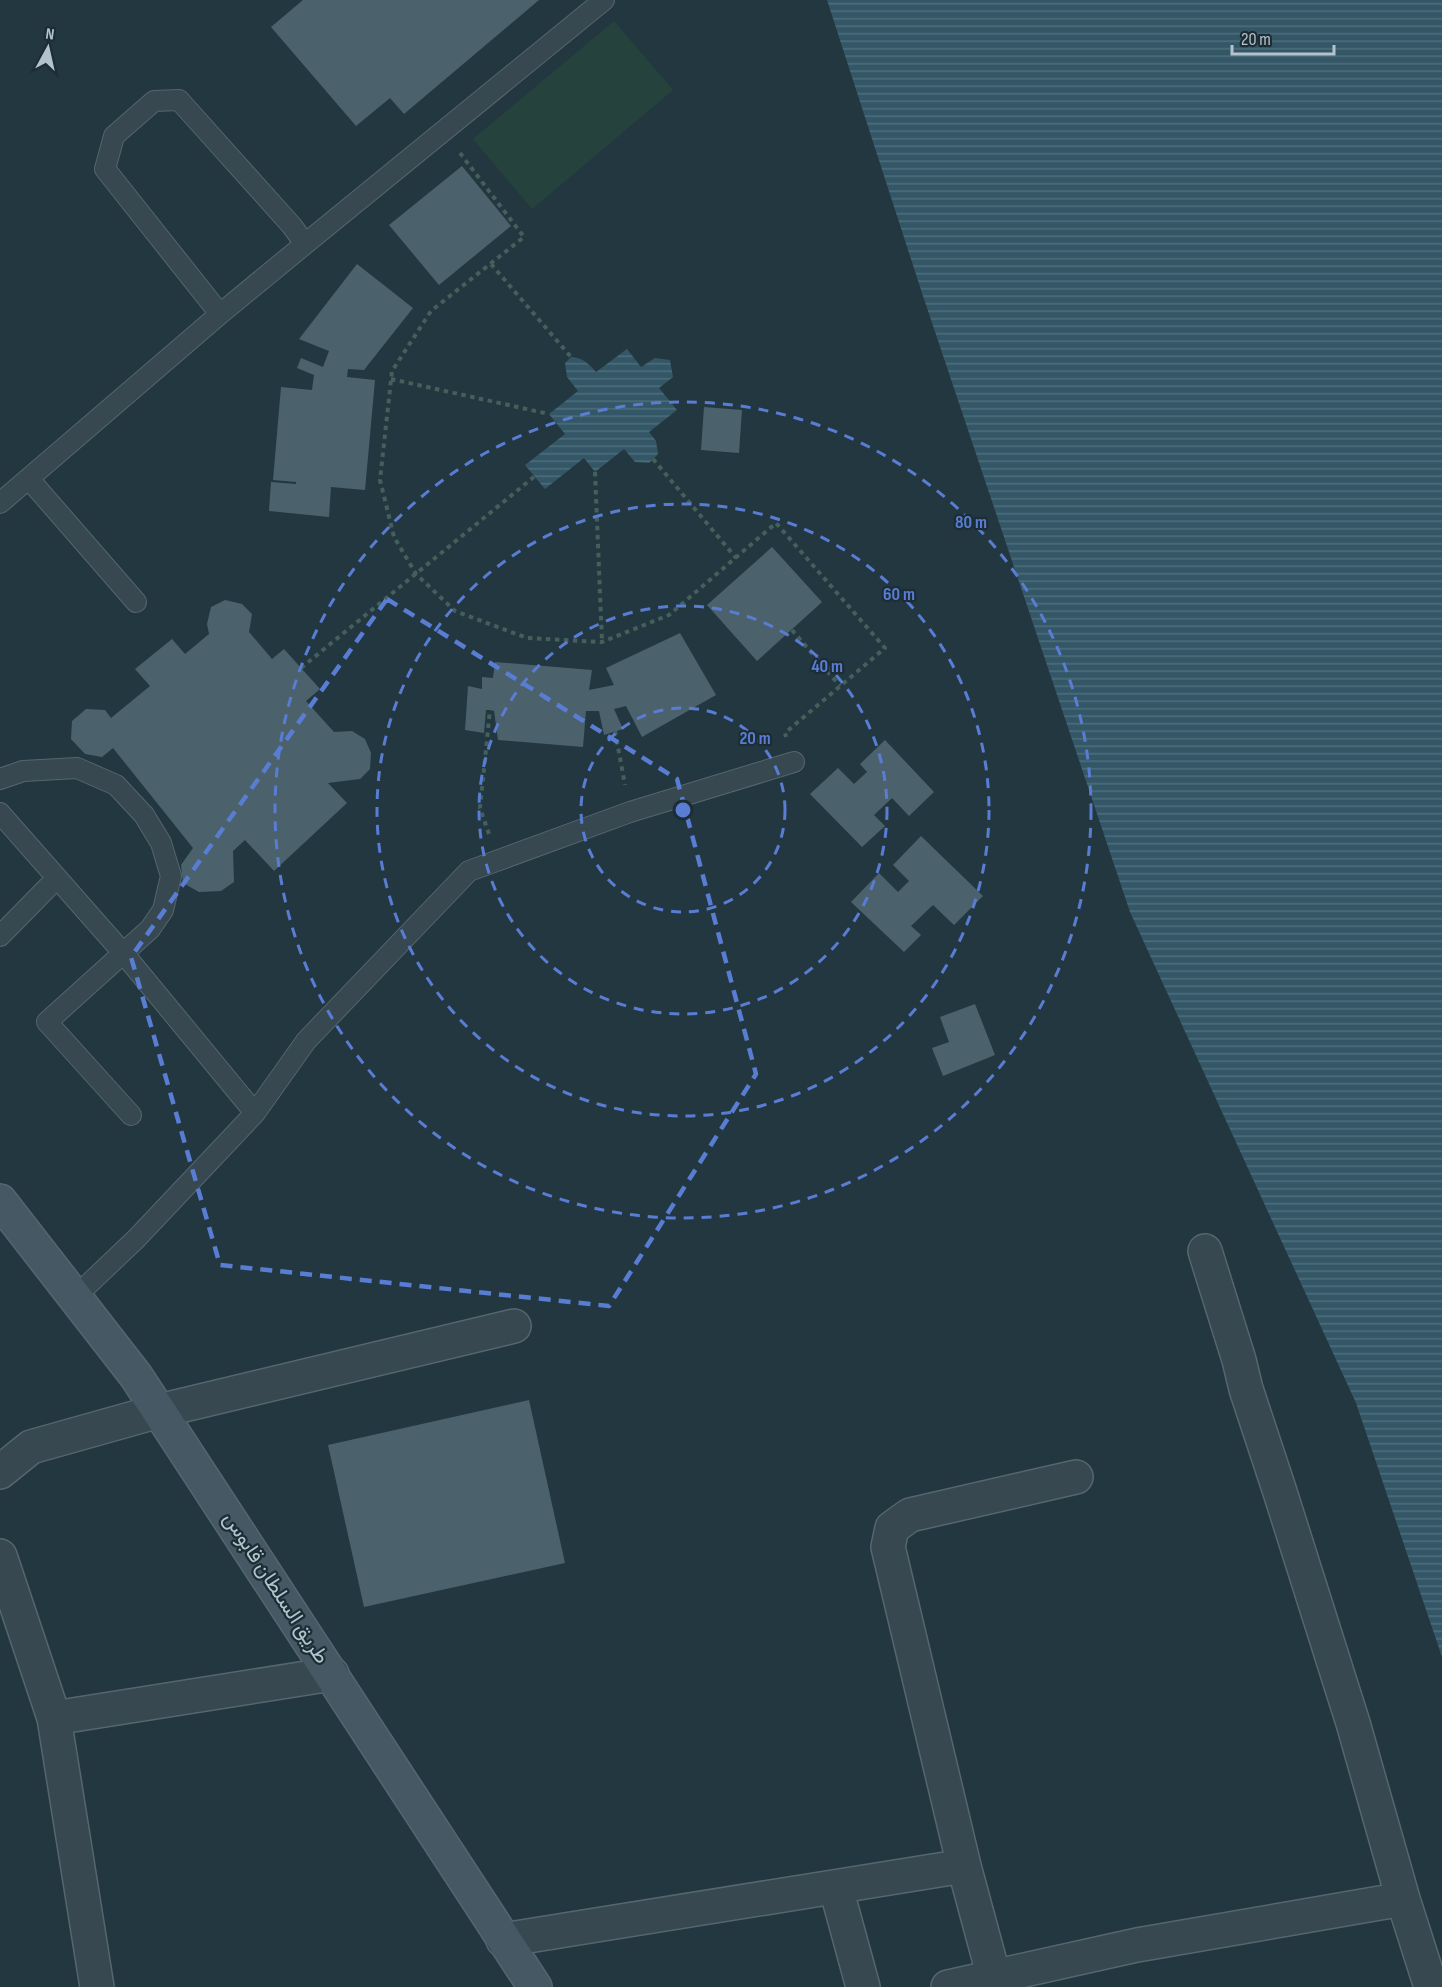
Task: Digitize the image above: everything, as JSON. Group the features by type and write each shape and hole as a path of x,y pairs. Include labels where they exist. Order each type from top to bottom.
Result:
{"main road":[{"name":"طريق السلطان قابوس","path":"0,1201 136,1376 535,1987"}],"street":[{"path":"1204,1251 1353,1723 1403,1899 1431,1987"},
{"path":"0,1472 31,1447 159,1411 514,1326"},
{"path":"994,1977 964,1866 888,1547 892,1528 910,1515 1076,1477"},
{"path":"0,1556 54,1718 97,1987"},
{"path":"54,1718 332,1674"},
{"path":"503,1940 641,1916 836,1888 964,1866"},
{"path":"836,1888 863,1987"},
{"path":"948,1987 1137,1946 1403,1899"}],"lane":[{"path":"0,503 220,314 604,0"},
{"path":"220,314 105,169 114,136 154,101 179,100 292,226 305,244"},
{"path":"28,479 136,602"},
{"path":"75,1297 136,1239 255,1113 306,1041 469,871 630,812 794,762"},
{"path":"0,779 24,771 77,768 116,785 144,815 161,843 171,876 163,910 150,929 47,1022 131,1115"},
{"path":"0,813 124,954 255,1113"},
{"path":"0,936 56,879"}],"path":[{"path":"443,131 524,237 431,311 392,371 380,480 394,537 416,574 455,610 527,638 603,642 669,615 776,523 885,648 785,733 794,762"},
{"path":"491,264 571,357"},
{"path":"391,379 549,414"},
{"path":"653,459 736,558"},
{"path":"595,472 603,642"},
{"path":"301,668 535,476"},
{"path":"792,630 840,686"},
{"path":"490,710 480,808 499,860"},
{"path":"615,731 630,812"}],"highlighted area":[{"path":"387,599 677,779 756,1074 609,1306 220,1265 131,957"}],"green space":[{"path":"614,21 673,90 532,209 473,139"}],"water":[{"path":"827,0 1442,0 1442,1657 1356,1403 1130,912 923,296"},
{"path":"627,349 641,367 655,358 670,360 673,377 659,388 677,410 649,432 656,441 658,454 649,463 635,462 624,449 595,472 584,458 545,489 525,465 565,434 549,414 578,391 567,377 565,363 571,357 579,358 596,372"}],"building":[{"path":"303,0 539,0 404,114 390,98 356,126 271,27"},
{"path":"462,166 511,226 439,285 389,225"},
{"path":"357,264 413,308 364,370 348,369 347,377 375,380 365,490 331,487 329,517 269,511 271,482 296,484 296,482 273,480 281,387 312,390 314,375 297,368 301,358 323,367 329,351 299,339"},
{"path":"704,407 742,410 739,453 701,450"},
{"path":"772,547 822,602 757,661 707,605"},
{"path":"225,600 242,604 252,614 249,632 272,659 284,649 320,689 306,701 334,732 352,731 365,739 371,753 370,769 360,779 328,783 347,803 274,871 245,840 233,851 234,882 221,891 199,892 183,883 181,865 193,848 113,748 102,757 85,754 71,739 72,721 86,709 105,710 111,718 150,686 135,669 172,639 185,654 209,634 207,624 211,607"},
{"path":"680,633 716,695 642,737 626,706 614,709 623,729 604,735 599,711 586,711 583,747 498,740 494,711 490,710 486,710 484,733 465,730 468,686 482,689 482,677 493,678 495,662 592,670 589,690 614,685 606,668"},
{"path":"885,740 934,792 909,816 892,798 874,815 885,826 862,847 810,794 838,768 854,784 867,772 860,764"},
{"path":"921,836 983,896 954,925 933,905 911,926 921,935 904,952 851,902 879,873 898,892 909,881 893,865"},
{"path":"975,1004 995,1055 943,1076 932,1048 949,1042 940,1017"},
{"path":"529,1400 565,1563 364,1607 328,1445"}]}
